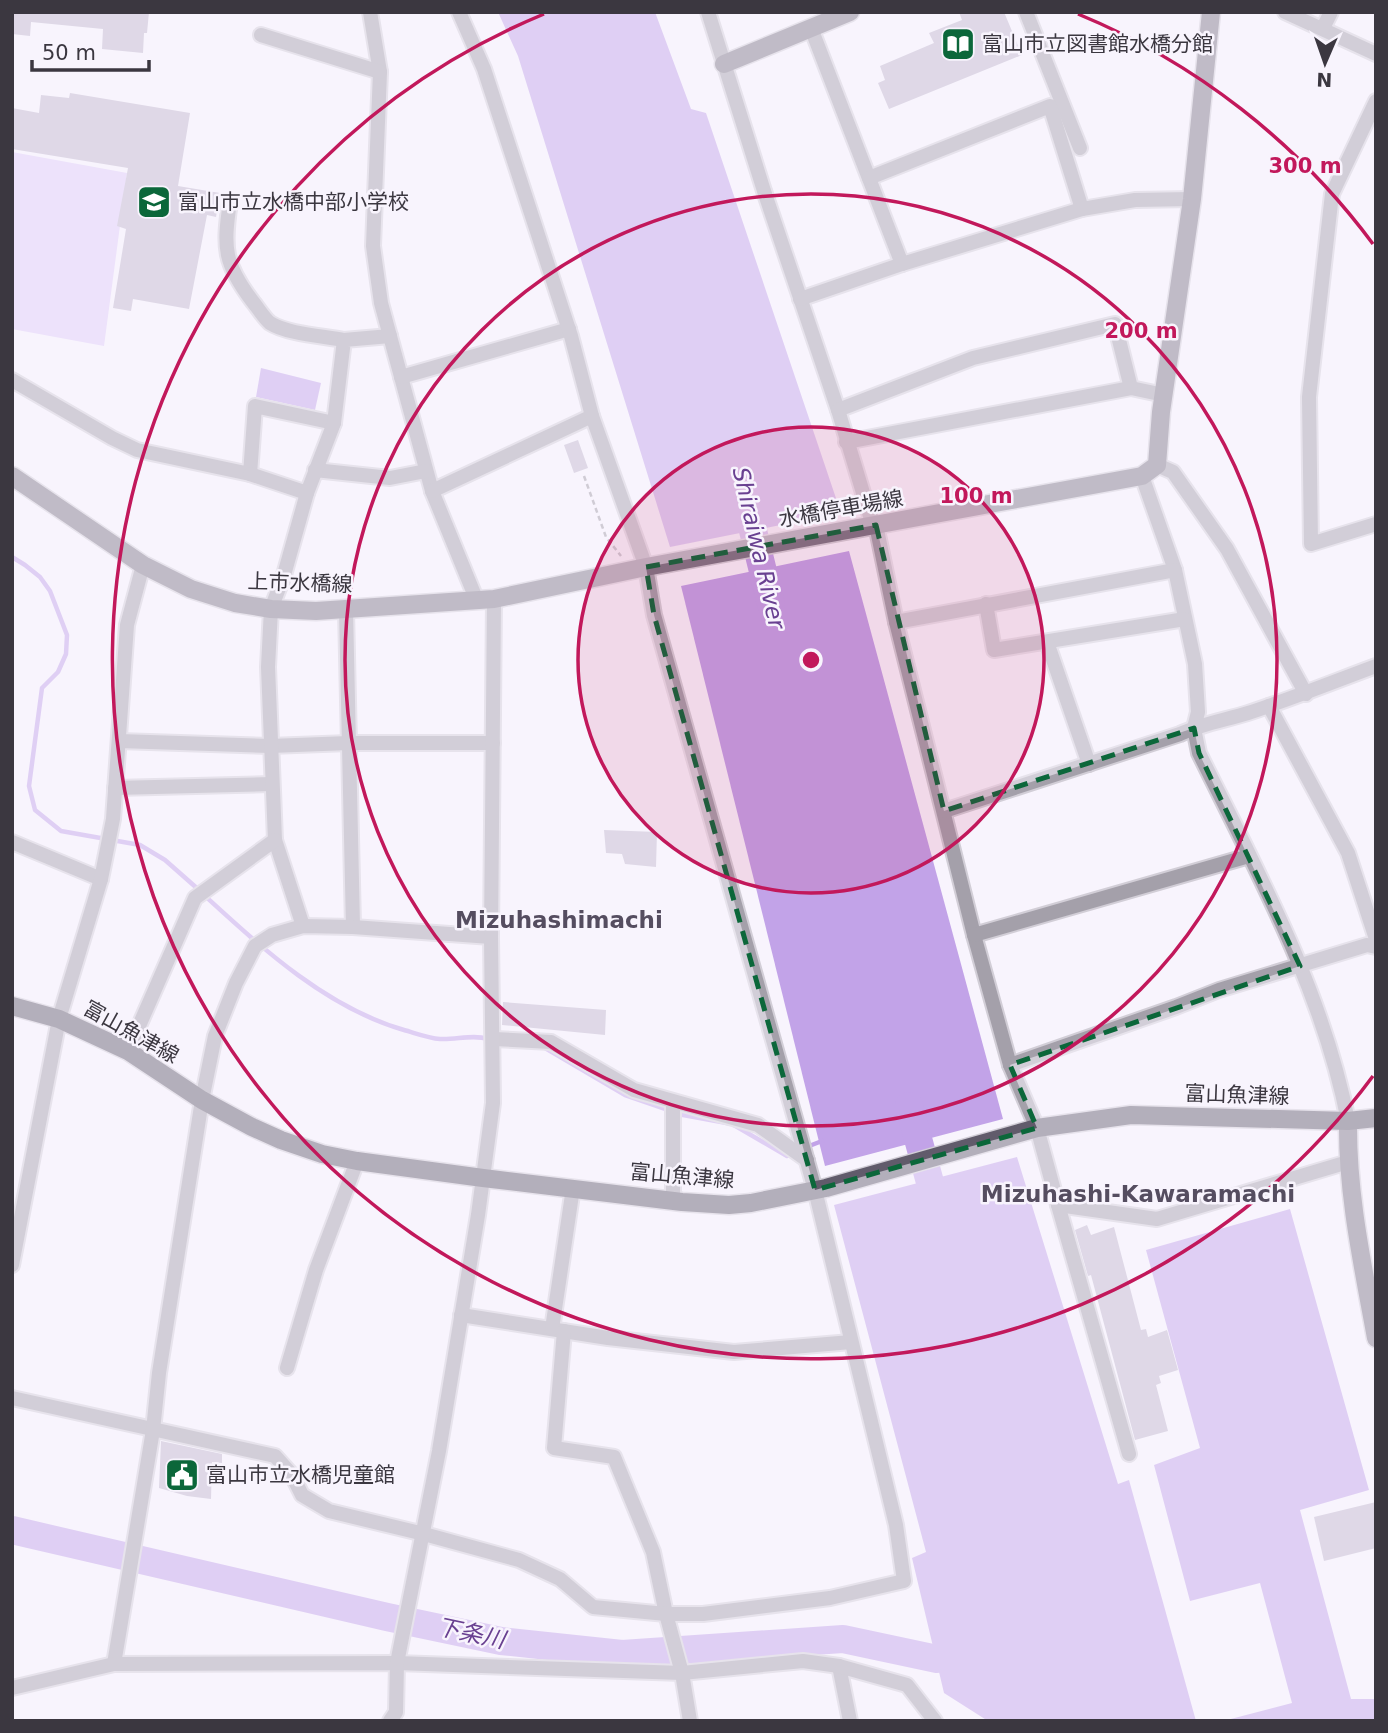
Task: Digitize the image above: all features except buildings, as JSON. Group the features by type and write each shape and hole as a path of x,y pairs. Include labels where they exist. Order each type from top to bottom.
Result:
{"main road":[{"path":"724,64 850,12"},
{"path":"1157,465 1164,395 1192,199 1211,12"},
{"name":"水橋停車場線","path":"486,600 646,567 1142,477 1157,465"},
{"name":"上市水橋線","path":"12,476 143,565 191,589 235,603 271,609 346,610 486,600"},
{"name":"富山魚津線","path":"12,1006 59,1020 128,1051 202,1100 281,1140 322,1154 483,1178 673,1201 729,1205 751,1203 820,1189 1029,1131 1131,1115 1348,1121 1376,1118"},
{"path":"1348,1121 1348,1162 1357,1236 1376,1338"}],"street":[{"path":"370,12 380,72 373,246 381,303 432,491 486,600 493,743 493,1103 424,1534 397,1663 396,1712 390,1721"},
{"path":"12,1398 275,1456 292,1475 302,1495 329,1511 519,1560 560,1579 593,1607 666,1615 703,1614 830,1598 904,1581 896,1525 851,1342 820,1189 807,1160 653,615 646,567 592,416 569,329 484,69 459,12"},
{"path":"708,12 870,516 876,525 896,622 974,935 1029,1131 1058,1205 1129,1454"},
{"path":"1026,12 1056,103 1082,209"},
{"path":"1285,12 1376,54"},
{"path":"1324,28 1331,12"},
{"path":"811,29 902,264"},
{"path":"261,35 380,72"},
{"path":"1376,101 1332,194 1309,397 1311,544 1376,524"},
{"path":"869,178 1056,103"},
{"path":"1056,103 1080,148"},
{"path":"800,299 902,264 1082,209 1135,200 1192,199"},
{"path":"230,202 225,237 229,262 237,281 270,323 288,330 344,340 390,336"},
{"path":"838,410 974,358 1115,324 1131,388"},
{"path":"401,377 569,329"},
{"path":"303,926 275,840 268,667 271,609 284,575 307,493 334,423 344,340"},
{"path":"12,380 137,450 250,474 307,493"},
{"path":"846,442 1131,388 1164,395"},
{"path":"250,474 255,406 334,423"},
{"path":"432,491 592,416"},
{"path":"1157,465 1173,472 1227,548 1306,694"},
{"path":"315,470 390,478 426,471"},
{"path":"1142,477 1175,570 1195,664 1198,712 1194,727 1199,753 1300,966 1341,1084 1348,1121"},
{"path":"12,1265 59,1020 101,879 113,820 127,625 143,565"},
{"path":"896,622 1175,570"},
{"path":"986,604 994,650 1185,619"},
{"path":"346,610 353,927"},
{"path":"1047,642 1089,764"},
{"path":"943,811 1180,734 1194,727 1218,723 1306,694 1376,666"},
{"path":"1269,706 1348,853 1376,939"},
{"path":"119,741 270,746 493,743"},
{"path":"115,788 271,784"},
{"path":"128,1051 195,898 275,840"},
{"path":"12,842 101,879"},
{"path":"974,935 1249,856"},
{"path":"114,1664 202,1100 215,1035 236,983 256,946 272,935 303,926 491,937"},
{"path":"1010,1065 1219,990 1367,944 1376,947"},
{"path":"494,1039 551,1042 634,1090 758,1125 807,1160"},
{"path":"673,1102 673,1201"},
{"path":"287,1368 316,1270 357,1161"},
{"path":"1058,1205 1157,1219 1348,1162"},
{"path":"573,1188 558,1330 554,1448 614,1457 653,1552 690,1721"},
{"path":"461,1315 608,1338 734,1352 851,1342"},
{"path":"12,1688 114,1664 397,1663 680,1668 803,1661 839,1666 907,1685 933,1720"},
{"path":"839,1666 850,1721"}],"path":[{"path":"584,476 606,537 646,567"}],"highlighted area":[{"path":"876,525 944,811 1194,728 1199,753 1300,966 1010,1065 1037,1128 815,1190 654,615 646,567"}],"shaded area":[{"path":"498,12 655,12 691,109 706,113 841,513 670,547 518,56"},
{"path":"12,152 127,173 104,346 12,329"},
{"path":"261,368 321,383 315,410 256,397"},
{"path":"849,551 1003,1119 825,1166 681,586"},
{"path":"1017,1157 1118,1484 1129,1480 1196,1721 988,1721 944,1693 912,1558 926,1552 834,1205"},
{"path":"1290,1209 1369,1490 1300,1510 1351,1699 1376,1699 1376,1721 1223,1721 1292,1703 1260,1583 1190,1601 1154,1465 1200,1448 1146,1250"}],"waterway":[{"name":"Shiraiwa River","path":"744,494 771,604"},
{"path":"12,557 40,577 50,591 67,635 66,654 58,672 42,688 29,786 35,810 61,831 140,845 165,860 199,890"},
{"path":"205,896 297,975 349,1007 376,1020 431,1038 488,1039"},
{"path":"545,1048 625,1095 683,1115 732,1124 787,1156 793,1153"},
{"path":"909,1106 939,1215"},
{"path":"804,1148 822,1141"},
{"name":"下条川","path":"12,1530 501,1641 622,1654 843,1639 937,1659"}],"place":[{"name":"富山市立図書館水橋分館","path":"958,44"},
{"name":"富山市立水橋中部小学校","path":"154,202"},
{"name":"富山市立水橋児童館","path":"182,1475"}],"district":[{"name":"Mizuhashimachi","path":"559,920"},
{"name":"Mizuhashi-Kawaramachi","path":"1138,1194"}]}
